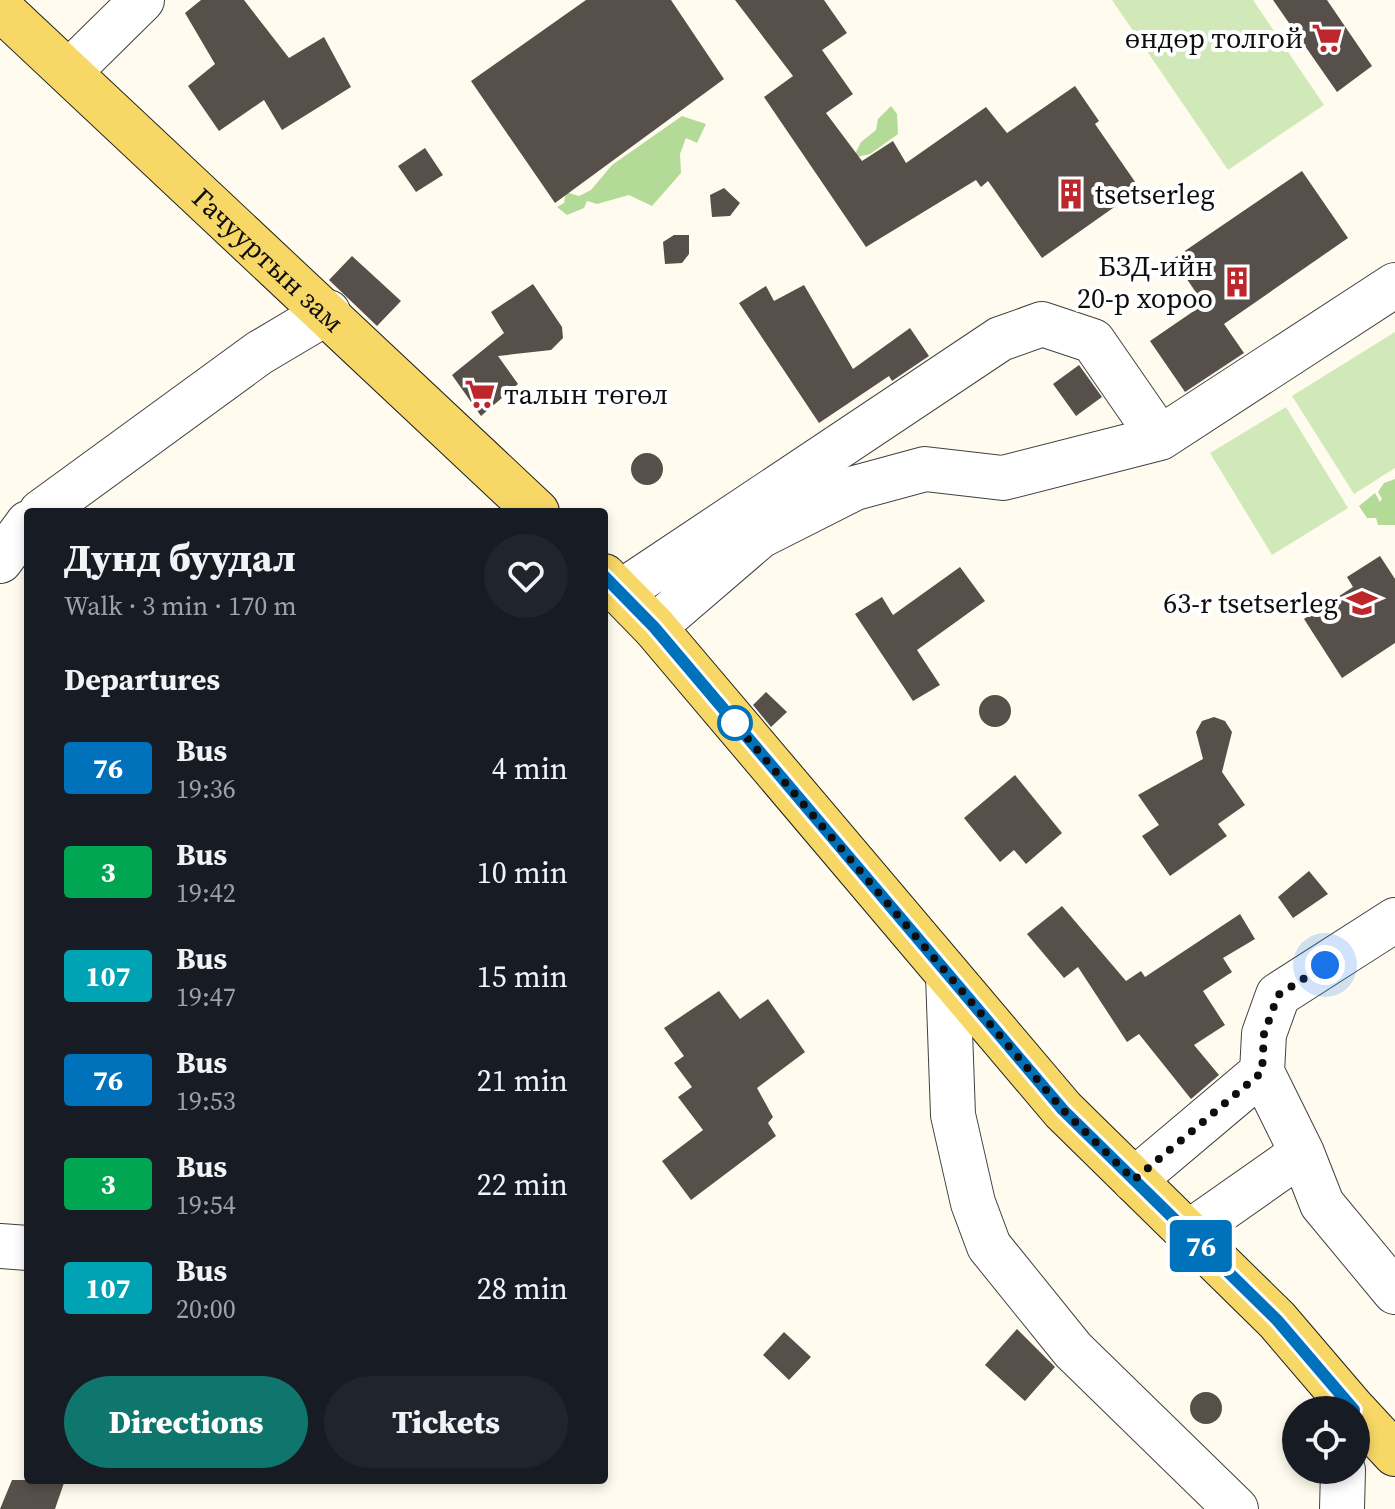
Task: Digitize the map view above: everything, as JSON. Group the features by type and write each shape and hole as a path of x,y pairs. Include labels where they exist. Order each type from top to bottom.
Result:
{"main road":[{"name":"Гачууртын зам","path":"0,8 328,312 533,508"},
{"path":"612,584 654,627 1063,1110 1277,1320 1340,1396"},
{"path":"1370,1428 1395,1454"}],"street":[{"path":"69,72 142,0"},
{"path":"654,627 760,536 855,488 925,469 1003,478 1160,438 1395,285"},
{"path":"46,508 259,353 328,312"},
{"path":"612,584 1000,339 1042,324 1093,341 1160,438"},
{"path":"0,561 24,528"},
{"path":"1395,920 1278,995 1264,1034 1262,1072 1302,1153 1322,1204 1395,1292"},
{"path":"948,975 953,1115 973,1203 989,1246 1073,1350 1236,1509"},
{"path":"1134,1180 1262,1072"},
{"path":"1188,1233 1302,1153"},
{"path":"0,1246 24,1248"},
{"path":"1342,1509 1343,1484"}],"green space":[{"path":"1112,0 1253,0 1324,105 1228,170"},
{"path":"891,106 897,114 898,134 870,154 853,158 861,142 876,130 878,119"},
{"path":"682,116 706,124 697,143 686,138 680,154 681,173 652,206 629,195 597,204 587,201 584,208 567,215 557,207 564,203 566,192 579,196 591,190 612,165"},
{"path":"1395,332 1395,468 1354,494 1292,396"},
{"path":"1286,407 1348,508 1272,555 1210,453"},
{"path":"1395,479 1395,525 1378,525 1376,518 1367,518 1359,506 1375,493 1380,502 1382,499 1378,492 1384,483"}],"building":[{"path":"201,0 244,0 289,58 324,37 351,87 282,130 264,100 219,131 188,86 215,64 185,13"},
{"path":"586,0 671,0 724,79 555,203 471,81"},
{"path":"735,0 824,0 847,33 822,50 853,94 826,113 862,161 893,141 906,163 986,107 1007,133 1075,86 1099,121 1095,124 1140,189 1042,258 988,181 981,187 976,180 866,247 764,97 793,76"},
{"path":"1273,0 1327,0 1372,66 1337,92"},
{"path":"425,148 443,175 416,192 398,166"},
{"name":"БЗД-ийн 20-р хороо","path":"1302,171 1348,238 1224,324 1244,353 1185,392 1150,341 1204,304 1173,259"},
{"path":"724,188 740,203 730,216 712,217 710,195"},
{"path":"674,235 689,235 689,254 682,263 665,264 663,242"},
{"path":"352,256 401,301 377,326 329,280"},
{"path":"533,284 562,327 563,338 551,350 498,356 518,384 481,416 452,375 504,333 491,312"},
{"path":"804,285 853,369 910,328 929,356 892,381 889,376 819,423 739,303 766,286 774,301"},
{"path":"1079,365 1102,397 1076,416 1053,384"},
{"path":"647,453 658,458 663,469 658,480 647,485 636,480 631,469 636,458"},
{"name":"63-r tsetserleg","path":"1380,556 1395,579 1395,643 1342,678 1304,619 1353,587 1347,577"},
{"path":"960,567 985,601 917,650 940,685 913,701 855,614 882,597 893,615"},
{"path":"766,692 787,712 771,727 753,705"},
{"path":"995,695 1006,700 1011,711 1006,722 995,727 984,722 979,711 984,700"},
{"path":"1214,717 1225,721 1232,732 1222,772 1245,805 1218,824 1227,836 1170,876 1142,836 1159,825 1138,795 1203,759 1196,732 1202,721"},
{"path":"1015,775 1062,833 1026,864 1014,850 1000,862 964,818"},
{"path":"1309,871 1328,894 1293,918 1278,897"},
{"path":"1062,906 1126,981 1141,971 1145,977 1240,914 1255,939 1223,958 1232,972 1203,991 1225,1025 1194,1045 1219,1075 1191,1099 1139,1034 1127,1042 1078,967 1064,978 1027,934"},
{"path":"719,991 740,1019 768,999 805,1052 757,1088 773,1117 768,1123 776,1136 691,1200 662,1161 703,1130 678,1097 692,1087 674,1063 684,1056 664,1028"},
{"path":"1017,1329 1055,1367 1025,1401 985,1365"},
{"path":"784,1332 811,1357 789,1380 763,1355"},
{"path":"1206,1392 1217,1397 1222,1408 1217,1419 1206,1424 1195,1419 1190,1408 1195,1397"},
{"path":"12,1480 24,1480 24,1484 64,1484 55,1509 0,1509"}],"bus line":[{"name":"76","path":"608,580 654,627 1063,1110 1277,1320 1342,1396"}],"place":[{"name":"өндөр толгой","path":"1327,38"},
{"name":"tsetserleg","path":"1071,194"},
{"name":"БЗД-ийн 20-р хороо","path":"1237,282"},
{"name":"талын төгөл","path":"480,394"},
{"name":"63-r tsetserleg","path":"1362,603"}],"route":[{"path":"735,723 732,720 1063,1110 1134,1180 1262,1072 1264,1034 1278,995 1325,965"}]}
